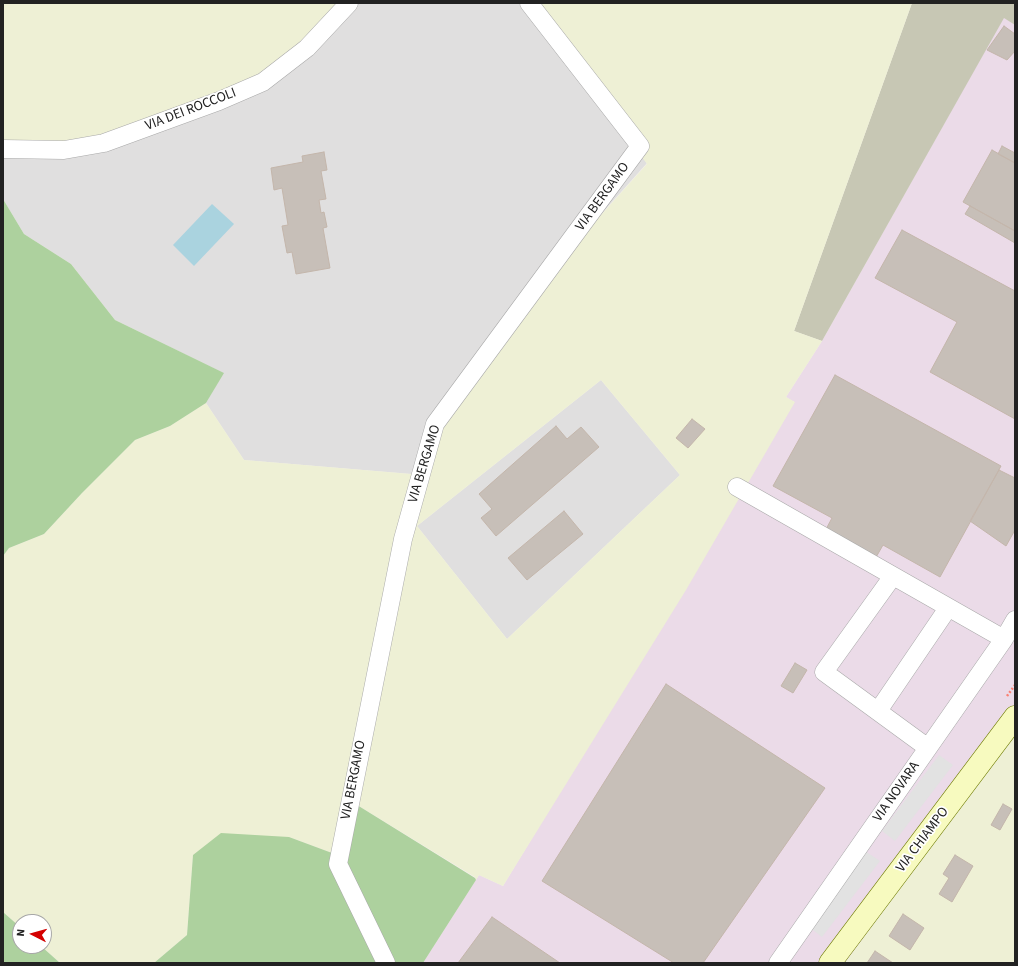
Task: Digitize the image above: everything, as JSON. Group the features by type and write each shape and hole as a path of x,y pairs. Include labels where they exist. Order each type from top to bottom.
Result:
{"main road":[{"name":"VIA CHIAMPO","path":"830,963 1015,717"}],"street":[{"name":"VIA DEI ROCCOLI","path":"3,149 64,150 104,143 218,101 263,82 307,48 349,3"},
{"name":"VIA BERGAMO","path":"386,963 338,864 403,539 435,424 640,146 529,3"},
{"path":"737,487 1004,639"},
{"path":"894,576 824,672 928,748"},
{"path":"878,711 948,608"},
{"name":"VIA NOVARA","path":"778,963 1004,639 1015,620"}],"shaded area":[{"path":"3,3 350,3 262,86 111,145 3,153"},
{"path":"350,3 527,3 647,163 518,307 411,474 244,460 206,403 223,373 115,320 71,264 24,234 3,199 3,153"},
{"path":"527,3 912,3 794,331 822,341 786,397 795,402 686,590 503,886 479,875 476,880 475,877 349,800 332,853 289,837 193,855 187,935 154,963 60,963 50,954 52,954 52,914 12,914 12,920 3,912 3,556 9,548 44,534 82,493 135,440 170,426 206,403 244,460 411,474 518,307 647,164","holes":["601,380 680,475 507,639 417,526"]},
{"path":"912,3 1015,3 1015,25 1004,18 822,341 794,331"},
{"path":"1004,17 1015,25 1015,732 845,963 423,963 479,875 503,886 794,402 786,397 822,341"},
{"path":"601,380 680,475 507,639 417,526"},
{"path":"1015,732 1015,963 845,963"},
{"path":"939,755 953,765 895,841 882,831"},
{"path":"865,851 880,861 822,937 809,927"}],"green space":[{"path":"3,199 24,234 71,264 115,320 224,373 206,403 170,426 135,440 82,493 44,534 9,548 3,556"},
{"path":"349,800 476,880 423,963 154,963 187,935 193,855 221,833 289,837 332,853"},
{"path":"3,912 12,920 12,954 50,954 60,963 3,963"}],"water":[{"path":"212,204 234,224 194,266 173,245"}],"building":[{"path":"1004,26 1015,34 1015,51 1007,60 987,50"},
{"path":"1002,146 1015,153 1015,163 998,154"},
{"path":"992,150 1015,163 1015,231 963,202"},
{"path":"324,152 327,170 321,171 326,199 319,200 321,213 324,212 327,227 323,228 330,268 296,274 292,252 287,253 282,226 288,225 282,188 274,190 271,168 303,162 302,156"},
{"path":"970,206 1015,231 1015,243 965,214"},
{"path":"902,230 1015,291 1015,419 930,372 957,322 875,278"},
{"path":"835,375 1001,466 940,577 883,545 875,559 825,531 832,518 773,486"},
{"path":"692,419 705,429 688,448 676,438"},
{"path":"556,426 567,439 581,427 599,447 496,536 481,518 492,509 479,494"},
{"path":"999,470 1015,478 1015,530 1006,546 970,521"},
{"path":"564,511 583,534 527,580 508,558"},
{"path":"795,663 807,670 793,693 781,686"},
{"path":"666,684 825,788 703,963 674,963 542,881"},
{"path":"1003,804 1012,809 1000,830 991,825"},
{"path":"955,855 973,866 952,902 939,894 949,878 943,874"},
{"path":"903,914 924,928 910,950 889,936"},
{"path":"492,917 560,963 458,963"},
{"path":"875,951 893,963 867,963"}]}
